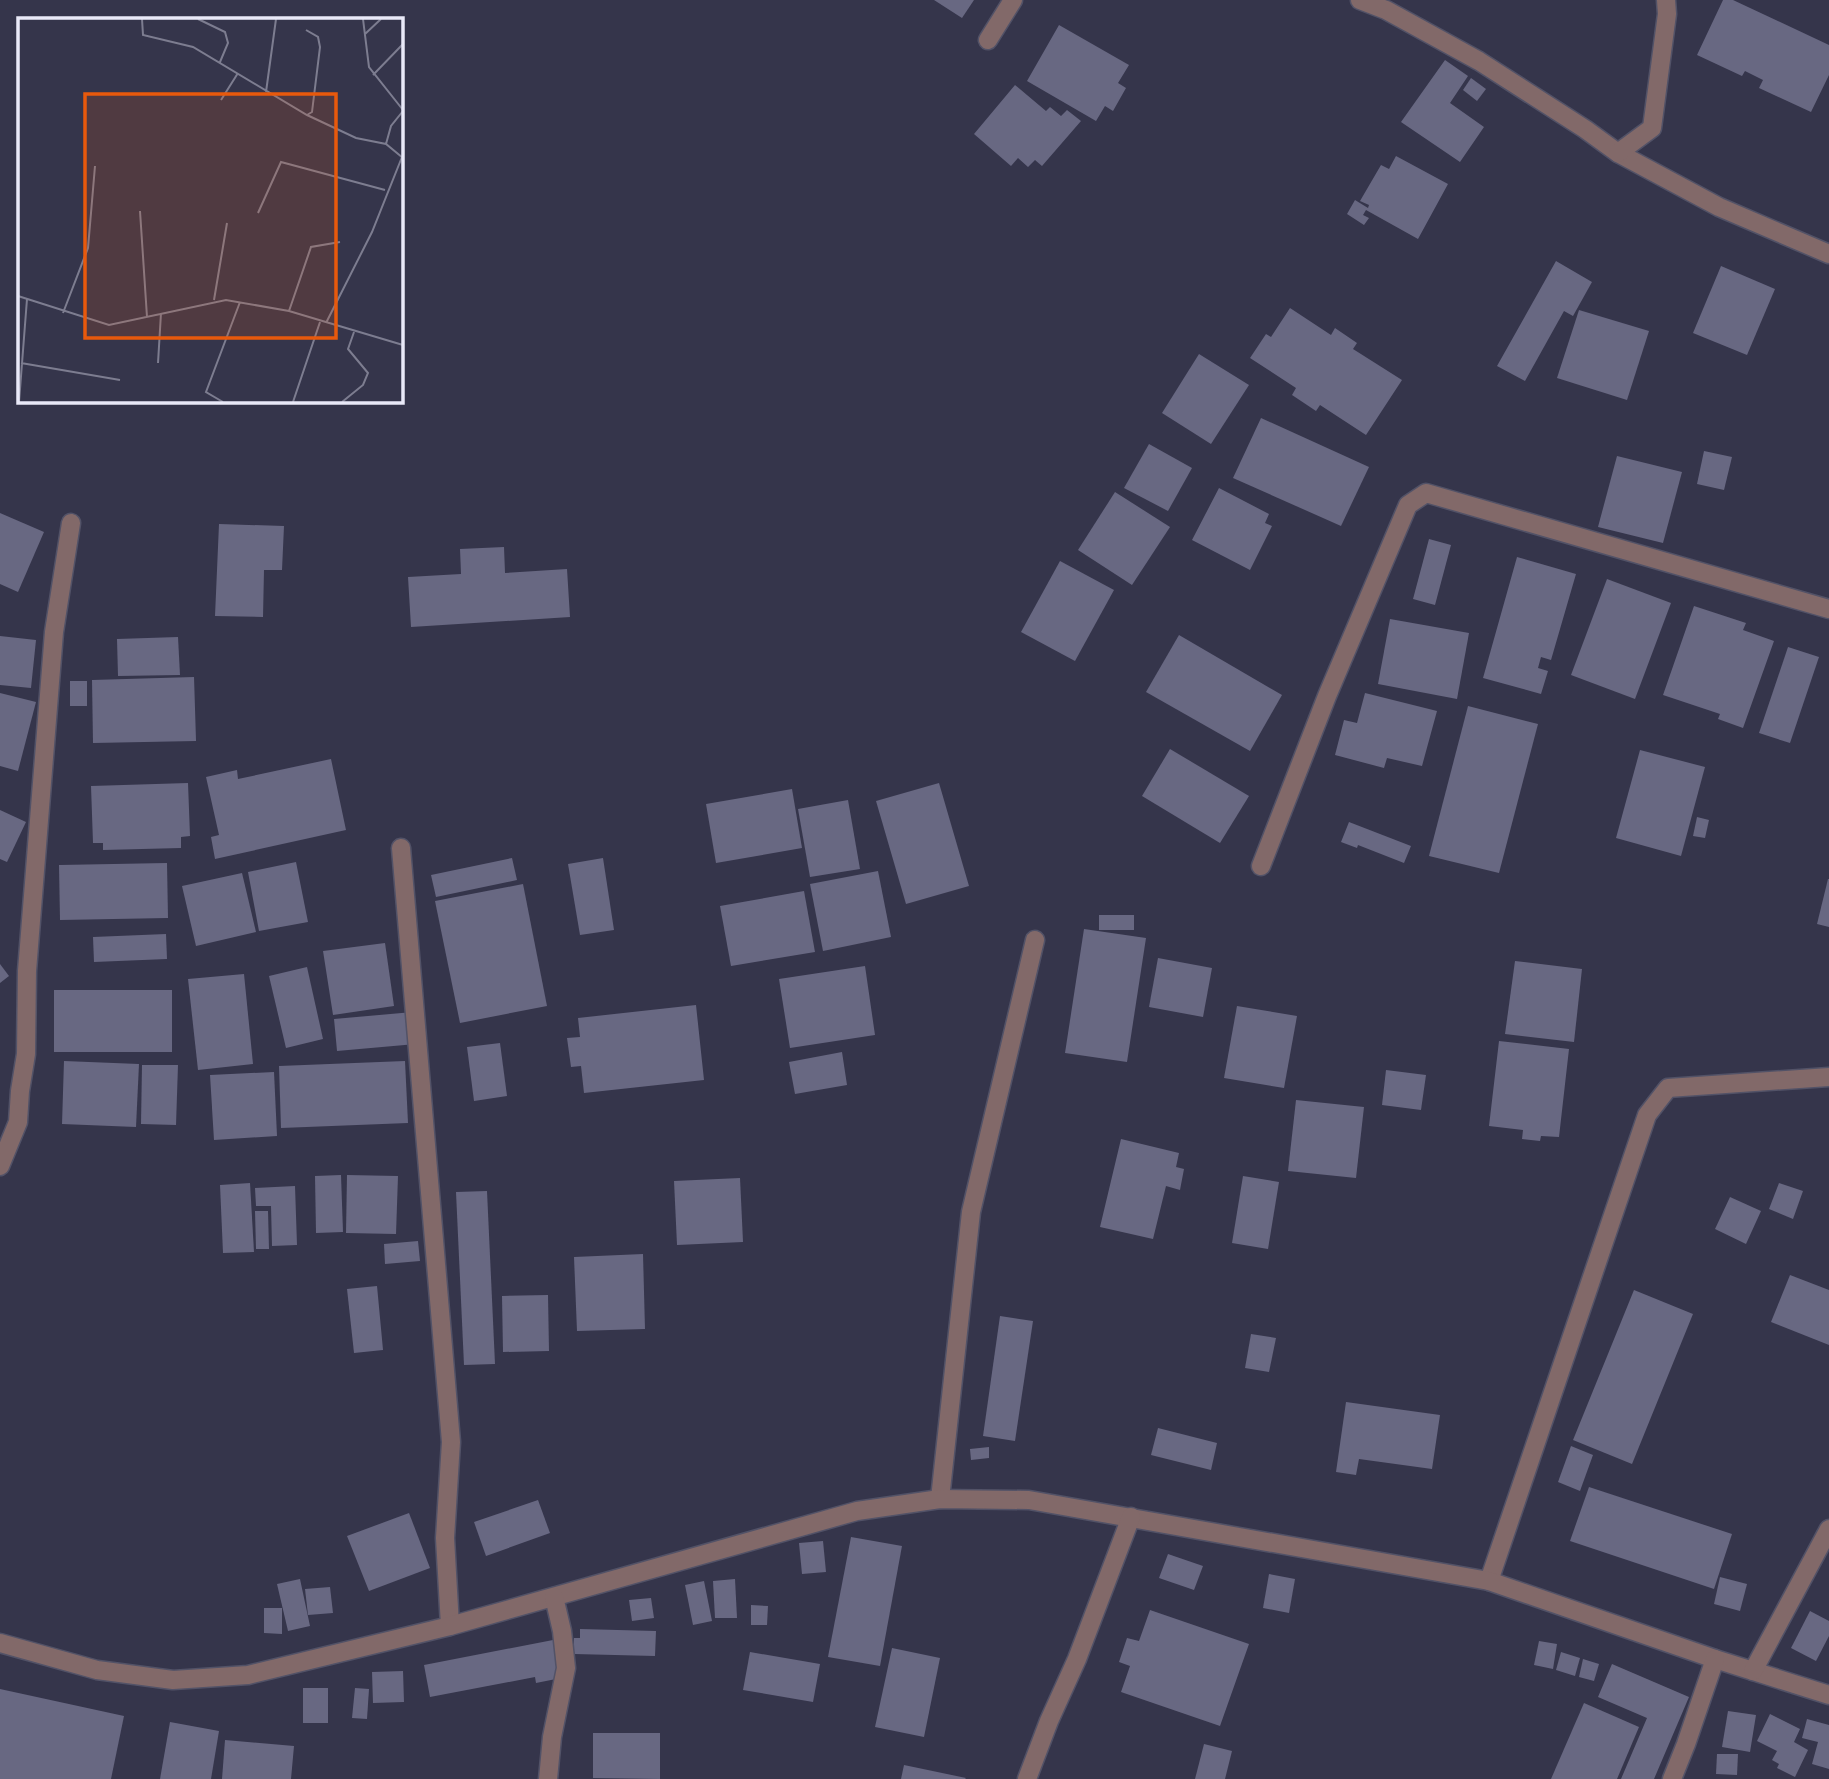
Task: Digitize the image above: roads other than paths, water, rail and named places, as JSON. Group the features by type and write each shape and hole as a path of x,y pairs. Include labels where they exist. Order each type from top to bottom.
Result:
{"street":[{"path":"988,40 1013,0"},
{"path":"1360,0 1387,10 1479,61 1585,128 1618,153 1719,207 1829,254"},
{"path":"1618,153 1652,128 1667,14 1666,0"},
{"path":"1261,866 1327,696 1408,505 1426,493 1829,610"},
{"path":"0,1166 18,1122 26,1054 27,971 54,632 71,523"},
{"path":"401,848 451,1442 445,1538 450,1626"},
{"path":"940,1499 971,1212 1035,940"},
{"path":"1489,1580 1647,1115 1668,1088 1829,1077"},
{"path":"0,1643 97,1671 173,1680 248,1675 450,1626 857,1511 940,1499 1029,1500 1489,1580 1715,1659 1829,1695"},
{"path":"1027,1779 1082,1647 1131,1517"},
{"path":"1753,1671 1829,1529"},
{"path":"548,1779 552,1737 566,1668 562,1631 554,1597"},
{"path":"1672,1779 1715,1659"}]}
